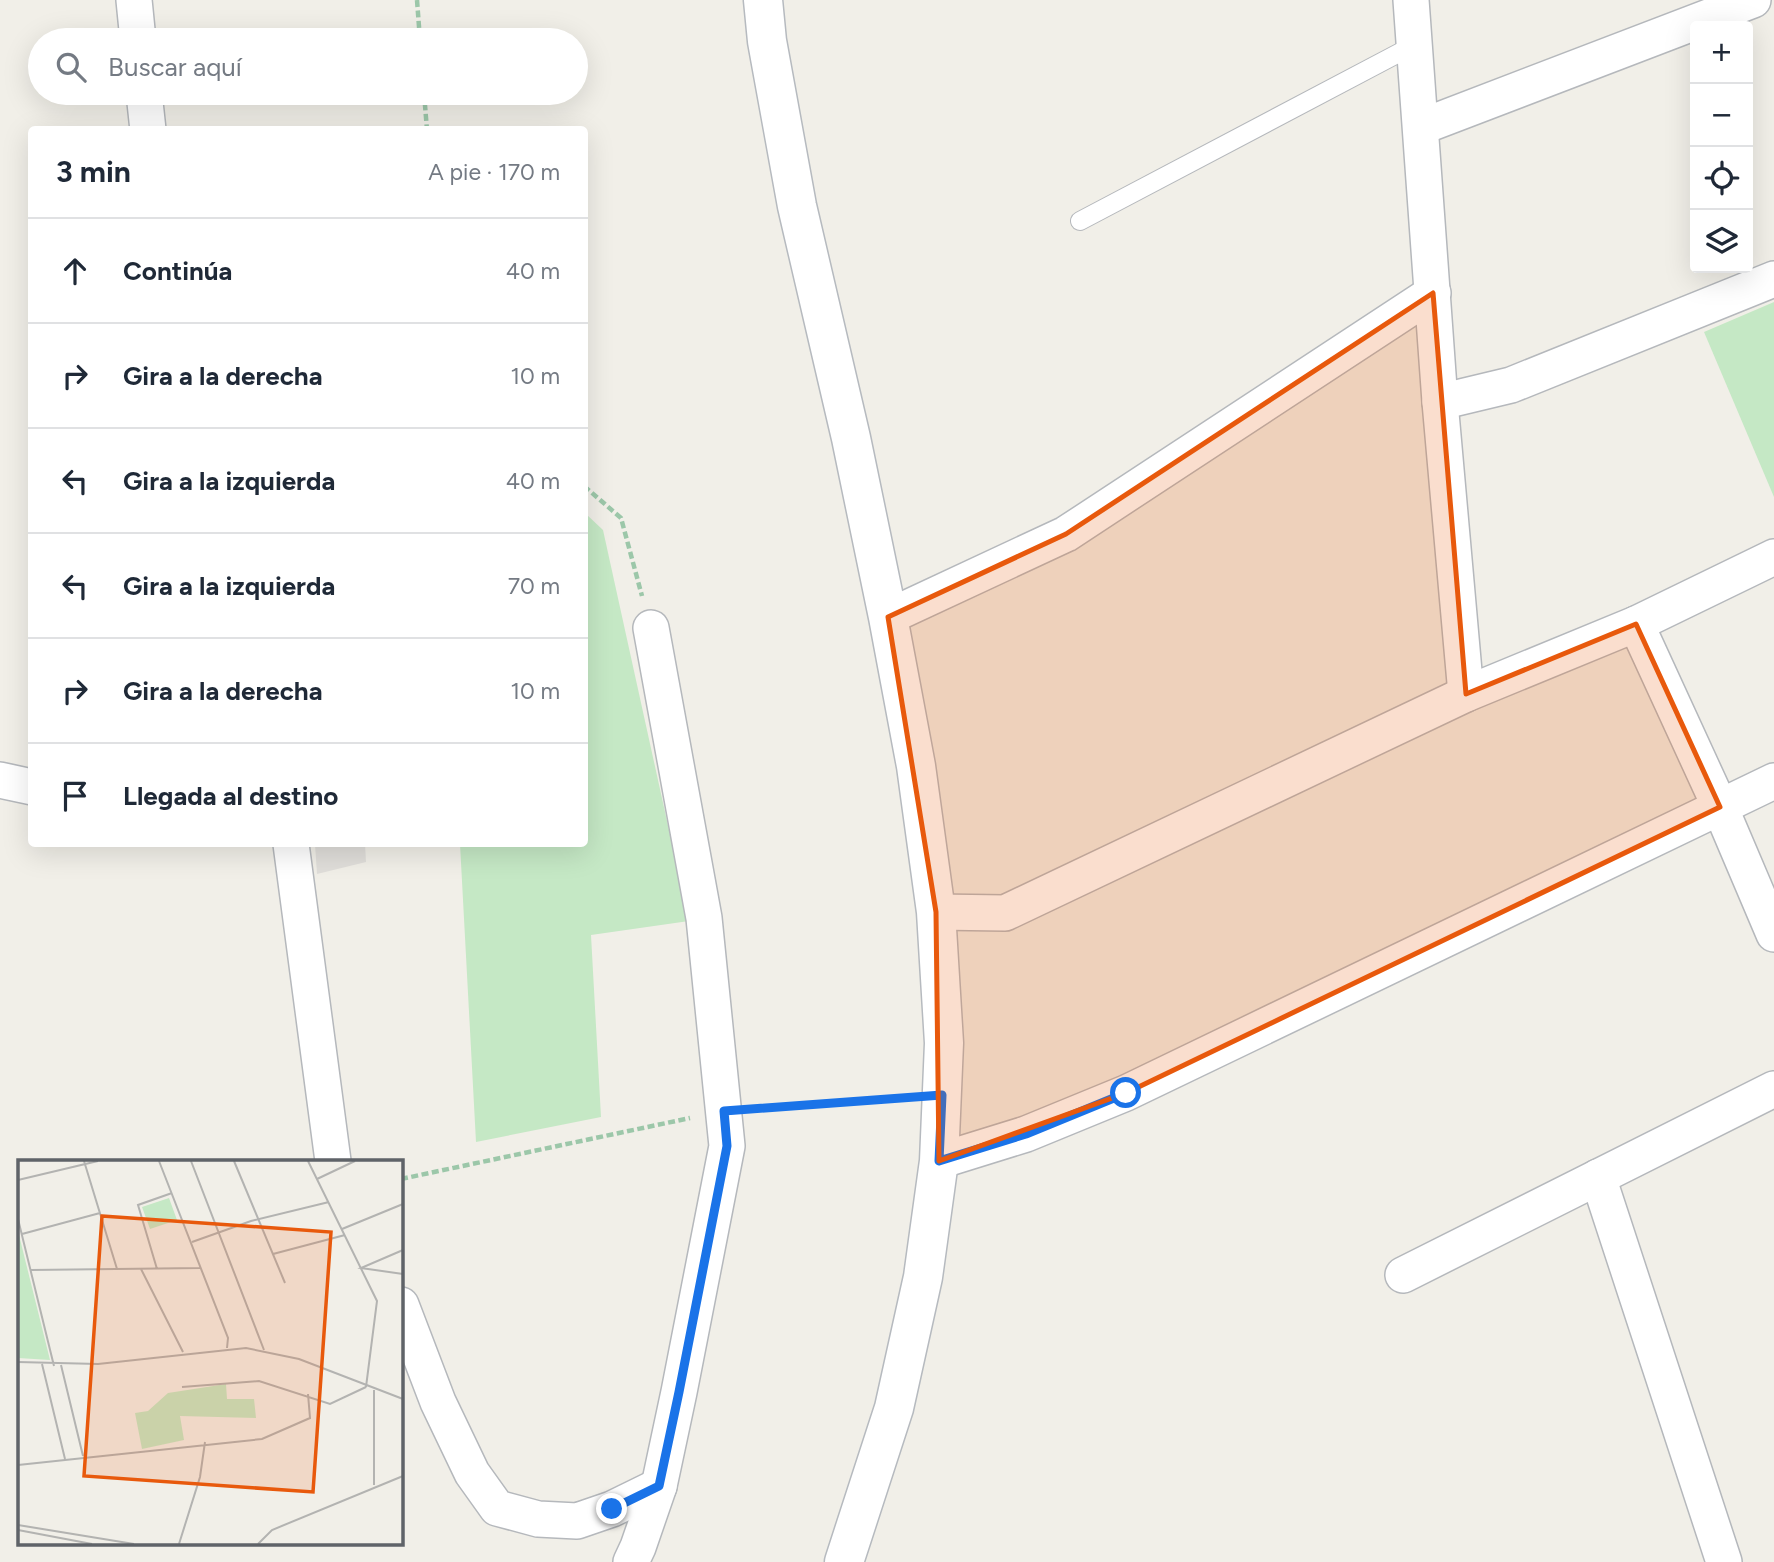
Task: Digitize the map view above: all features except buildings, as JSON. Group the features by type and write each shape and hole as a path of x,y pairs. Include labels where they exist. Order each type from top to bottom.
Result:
{"street":[{"path":"134,0 137,28"},
{"path":"763,0 767,41 797,206 851,438 916,765 936,912 944,1043 939,1161 923,1277 894,1408 844,1562"},
{"path":"1410,0 1440,402 1466,694"},
{"path":"1421,127 1753,0"},
{"path":"145,105 148,126"},
{"path":"1440,402 1511,385 1774,279"},
{"path":"888,617 1066,534 1433,293"},
{"path":"936,912 1005,913 1466,694 1636,624 1774,557"},
{"path":"1636,624 1720,807 1774,934"},
{"path":"631,1562 659,1486 727,1146 704,918 651,628"},
{"path":"0,780 28,787"},
{"path":"939,1161 1026,1134 1126,1093 1774,781"},
{"path":"291,847 332,1160"},
{"path":"1403,1275 1774,1089"},
{"path":"1598,1177 1724,1562"},
{"path":"402,1309 438,1402 472,1473 497,1508 538,1518 578,1521 612,1509 659,1486"}],"lane":[{"path":"1080,221 1414,45"}],"path":[{"path":"417,0 419,28"},
{"path":"425,105 427,126"},
{"path":"588,490 621,519 651,628"},
{"path":"402,1179 724,1111 942,1095"}],"highlighted area":[{"path":"1433,293 1466,694 1636,624 1720,807 1126,1093 939,1161 936,912 888,617 1066,534"}],"shaded area":[{"path":"315,847 365,847 366,862 317,874"}],"green space":[{"path":"1774,302 1774,497 1704,332"},
{"path":"588,516 603,530 689,921 591,935 601,1117 476,1142 460,847 588,847"}],"route":[{"path":"612,1509 659,1486 727,1146 724,1111 942,1095 939,1161 1026,1134 1126,1093"}]}
